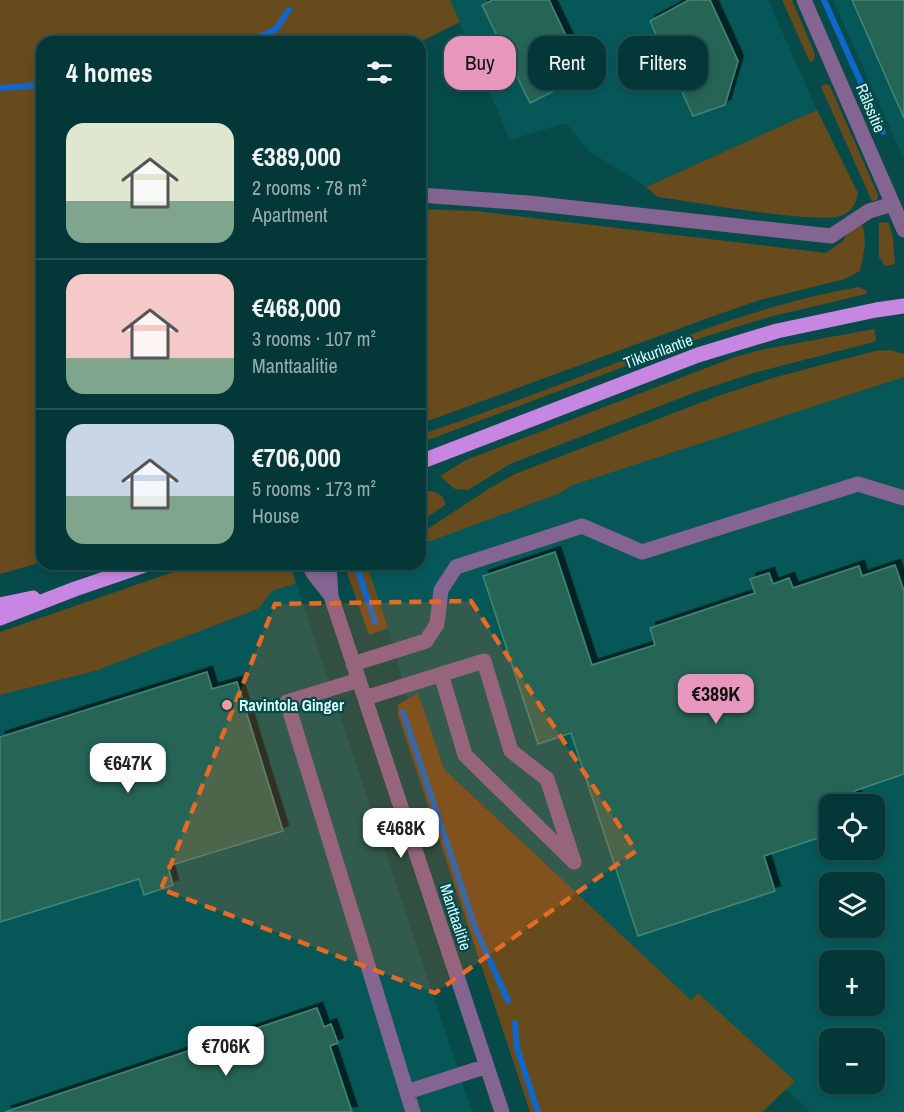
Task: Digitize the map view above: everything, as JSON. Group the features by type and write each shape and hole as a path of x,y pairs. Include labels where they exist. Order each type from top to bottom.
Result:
{"main road":[{"name":"Tikkurilantie","path":"426,458 698,355 777,331 904,306"},
{"path":"0,618 130,570"},
{"path":"0,604 75,589"}],"street":[{"name":"Rälssitie","path":"804,0 904,230"},
{"path":"426,195 529,203 831,236 869,211 893,204"},
{"path":"353,664 426,641 437,624 441,590 456,567 582,526 642,552 858,484 904,498"},
{"name":"Manttaalitie","path":"312,570 331,596"},
{"name":"Manttaalitie","path":"329,570 331,596 502,1112"},
{"path":"365,698 441,674 484,661 511,751 548,779 574,862 465,755 441,674"},
{"path":"359,680 287,702 413,1112"},
{"path":"407,1092 487,1066"}],"highlighted area":[{"path":"471,601 636,851 435,993 161,889 275,604"}],"shaded area":[{"path":"0,0 450,0 460,22 426,39 426,36 36,36 36,564 0,574"},
{"path":"450,0 768,0 817,110 646,187 589,151 566,123 510,140 489,90 516,90 516,36 465,36"},
{"path":"782,0 792,0 815,54 813,61 810,62"},
{"path":"833,0 904,0 904,159"},
{"path":"825,84 830,86 878,195 877,200 872,201 822,89"},
{"path":"817,110 858,193 854,206 843,215 831,218 755,212 658,197 646,187"},
{"path":"426,209 475,211 826,253 843,241 850,228 862,225 865,236 860,271 845,279 760,300 426,422"},
{"path":"879,223 889,223 893,238 895,264 885,266 879,257"},
{"path":"859,287 867,291 866,294 769,317 701,338 426,441 426,433 709,328 828,293"},
{"path":"874,329 876,339 874,342 757,372 696,392 510,464 468,490 455,489 440,476 466,460 735,357 765,349"},
{"path":"890,350 904,354 904,377 573,485 558,494 426,543 426,530 515,474 718,396 776,377 875,351"},
{"path":"904,377 904,1112 810,1112 421,747 388,628 369,570 426,570 426,543 558,494 573,485"},
{"path":"426,492 440,494 445,505 426,518"},
{"path":"179,570 292,570 296,583 272,591 258,609 95,671 0,695 0,632"},
{"path":"346,570 369,570 388,628 369,635"},
{"path":"296,583 472,1112 0,1112 0,695 95,671 258,609 272,591"},
{"path":"418,693 444,769 691,1000 698,993 795,1081 762,1112 530,1112 398,715 398,705"}],"building":[{"path":"493,0 549,0 566,36 528,36 528,90 556,90 530,103 516,74 516,36 497,36 482,5"},
{"path":"689,0 710,0 738,61 725,105 693,116 681,90 708,90 708,36 657,36 650,21"},
{"path":"852,0 904,0 904,118"},
{"path":"555,552 592,665 655,645 650,628 755,593 750,579 769,573 773,584 789,578 793,588 859,566 862,576 895,565 904,591 904,774 854,791 855,794 819,794 819,838 764,856 775,891 638,936 571,733 538,744 483,576"},
{"path":"207,672 212,689 237,682 283,831 168,866 173,885 144,895 139,879 0,922 0,737"},
{"path":"317,1008 324,1027 331,1024 338,1043 330,1046 352,1112 5,1112"}],"waterway":[{"path":"824,0 883,132"},
{"path":"260,36 276,29 289,10"},
{"path":"0,88 36,85"},
{"path":"358,571 375,622"},
{"path":"403,712 475,927 508,1001"},
{"path":"515,1023 517,1048 538,1112"}],"place":[{"name":"Ravintola Ginger","path":"227,705"}]}
